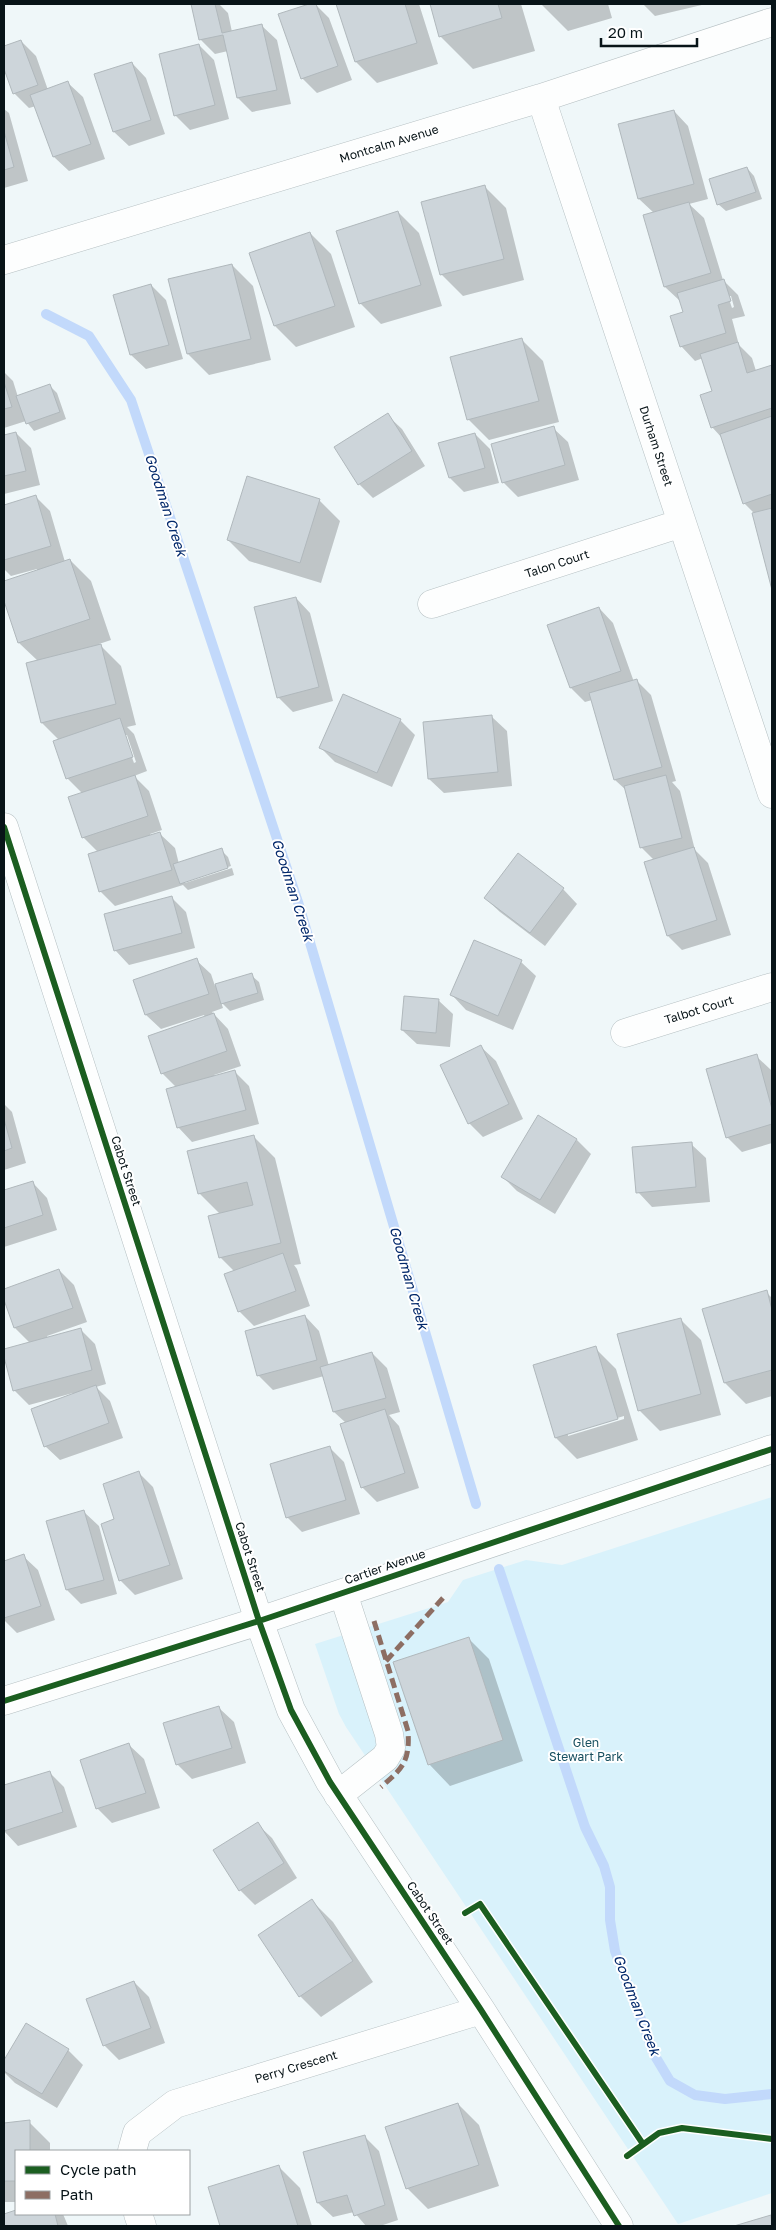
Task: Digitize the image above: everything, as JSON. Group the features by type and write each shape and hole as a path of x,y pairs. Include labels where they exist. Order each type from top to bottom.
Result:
{"street":[{"name":"Montcalm Avenue","path":"4,260 541,98 772,22"},
{"name":"Durham Street","path":"541,98 772,794"},
{"name":"Talon Court","path":"432,604 682,523"},
{"name":"Cabot Street","path":"4,827 259,1621 291,1710 338,1795 481,2010 619,2226"},
{"name":"Talbot Court","path":"625,1033 772,987"},
{"name":"Cartier Avenue","path":"4,1701 259,1621 772,1449"},
{"path":"338,1795 385,1758 391,1748 389,1734 343,1593"},
{"name":"Perry Crescent","path":"132,2150 137,2133 175,2104 481,2010"}],"green space":[{"name":"Glen Stewart Park","path":"772,1497 772,2193 678,2224 346,1727 339,1714 315,1644 448,1602 463,1580 526,1560 562,1565"}],"building":[{"path":"191,4 215,4 222,33 262,24 277,90 237,98 223,35 199,40"},
{"path":"309,4 316,4 338,66 301,79 278,14"},
{"path":"336,4 405,4 417,43 355,62"},
{"path":"430,4 498,4 502,18 439,37"},
{"path":"21,40 38,85 13,94 4,69 4,46"},
{"path":"199,44 215,105 174,116 159,54"},
{"path":"132,62 151,120 113,132 94,74"},
{"path":"68,81 91,144 53,157 30,95"},
{"path":"674,110 694,184 638,199 618,124"},
{"path":"4,131 14,167 4,170"},
{"path":"747,167 756,192 717,205 709,179"},
{"path":"485,185 504,259 440,275 421,202"},
{"path":"689,202 711,273 664,287 643,215"},
{"path":"398,211 421,285 359,304 336,231"},
{"path":"310,232 335,306 274,326 249,253"},
{"path":"232,264 251,339 187,354 168,279"},
{"path":"724,279 731,301 718,305 726,333 680,347 670,316 683,312 677,293"},
{"path":"151,284 169,345 130,355 113,295"},
{"path":"522,338 539,401 467,420 450,357"},
{"path":"738,342 747,373 772,365 772,408 711,428 700,395 712,391 700,354"},
{"path":"4,382 12,407 4,409"},
{"path":"50,384 60,412 26,424 16,396"},
{"path":"388,413 412,451 358,485 334,447"},
{"path":"772,416 772,494 743,504 720,434"},
{"path":"554,426 565,465 502,483 491,444"},
{"path":"16,432 26,471 4,476 4,435"},
{"path":"475,433 485,468 449,478 438,443"},
{"path":"247,476 320,499 300,563 227,540"},
{"path":"36,495 51,546 4,560 4,505"},
{"path":"772,508 772,590 752,513"},
{"path":"70,559 90,619 18,643 4,601 4,581"},
{"path":"296,597 319,687 277,698 254,607"},
{"path":"599,607 621,671 570,688 547,625"},
{"path":"101,644 116,704 41,723 26,663"},
{"path":"637,679 662,767 614,780 589,693"},
{"path":"343,694 401,719 377,773 319,748"},
{"path":"492,715 498,772 428,779 423,722"},
{"path":"120,718 133,757 66,779 53,741"},
{"path":"135,775 148,816 82,838 68,797"},
{"path":"666,775 682,838 640,848 624,786"},
{"path":"160,832 172,870 99,892 88,854"},
{"path":"694,847 717,920 667,936 644,862"},
{"path":"222,848 228,868 180,884 173,864"},
{"path":"518,853 564,888 530,933 484,898"},
{"path":"172,896 182,933 114,951 104,914"},
{"path":"474,940 522,960 498,1016 450,995"},
{"path":"197,958 209,994 145,1015 133,980"},
{"path":"252,973 258,993 221,1004 215,984"},
{"path":"404,996 439,999 436,1033 401,1030"},
{"path":"214,1013 227,1051 161,1074 148,1036"},
{"path":"481,1045 509,1104 468,1124 440,1065"},
{"path":"757,1054 772,1109 772,1124 726,1138 706,1069"},
{"path":"235,1070 246,1110 177,1128 166,1089"},
{"path":"538,1115 577,1139 540,1200 501,1177"},
{"path":"4,1119 12,1148 4,1151"},
{"path":"254,1135 281,1243 219,1258 208,1216 253,1205 247,1182 198,1194 187,1151"},
{"path":"692,1142 696,1187 636,1193 632,1147"},
{"path":"33,1181 43,1215 4,1228 4,1190"},
{"path":"283,1253 296,1291 238,1312 224,1274"},
{"path":"59,1269 73,1308 14,1328 4,1300 4,1289"},
{"path":"767,1290 772,1310 772,1370 724,1383 702,1309"},
{"path":"305,1315 317,1360 257,1376 245,1331"},
{"path":"681,1318 701,1394 638,1411 617,1334"},
{"path":"81,1328 92,1370 13,1391 4,1357 4,1349"},
{"path":"596,1346 618,1419 555,1438 533,1365"},
{"path":"372,1352 386,1398 333,1412 320,1367"},
{"path":"96,1385 109,1423 44,1447 31,1409"},
{"path":"385,1409 405,1473 361,1488 340,1424"},
{"path":"330,1446 346,1500 286,1518 270,1464"},
{"path":"139,1471 170,1565 119,1581 101,1524 114,1519 103,1484"},
{"path":"84,1510 104,1580 66,1590 46,1521"},
{"path":"24,1554 41,1606 4,1618 4,1561"},
{"path":"469,1637 503,1740 428,1765 393,1662"},
{"path":"219,1706 232,1748 176,1765 163,1723"},
{"path":"129,1743 146,1793 96,1809 80,1760"},
{"path":"50,1771 63,1812 4,1831 4,1785"},
{"path":"258,1822 284,1863 239,1891 213,1850"},
{"path":"312,1899 353,1961 299,1997 258,1935"},
{"path":"134,1981 151,2028 103,2046 86,1999"},
{"path":"26,2023 69,2049 42,2094 4,2071 4,2060"},
{"path":"458,2103 479,2165 406,2189 385,2127"},
{"path":"30,2120 30,2150 15,2150 15,2181 4,2181 4,2123"},
{"path":"365,2135 385,2205 354,2216 347,2195 317,2203 303,2152"},
{"path":"279,2165 298,2226 220,2226 208,2187"},
{"path":"15,2210 15,2215 55,2215 58,2226 4,2226 4,2214"},
{"path":"771,2215 772,2226 734,2226"}],"waterway":[{"name":"Goodman Creek","path":"46,314 89,336 131,400 298,902 476,1504"},
{"name":"Goodman Creek","path":"499,1569 585,1827 604,1866 610,1887 610,1920 615,1951 655,2056 670,2081 695,2095 725,2099 772,2094"}],"marked path":[{"path":"386,1661 443,1598"},
{"path":"374,1621 408,1731 408,1750 404,1763 381,1787"}],"cycle path":[{"path":"4,827 259,1621 291,1710 330,1782 481,2010 619,2226"},
{"path":"4,1701 259,1621 772,1449"},
{"path":"465,1913 480,1904 643,2144"},
{"path":"627,2156 659,2133 682,2128 772,2139"}]}
